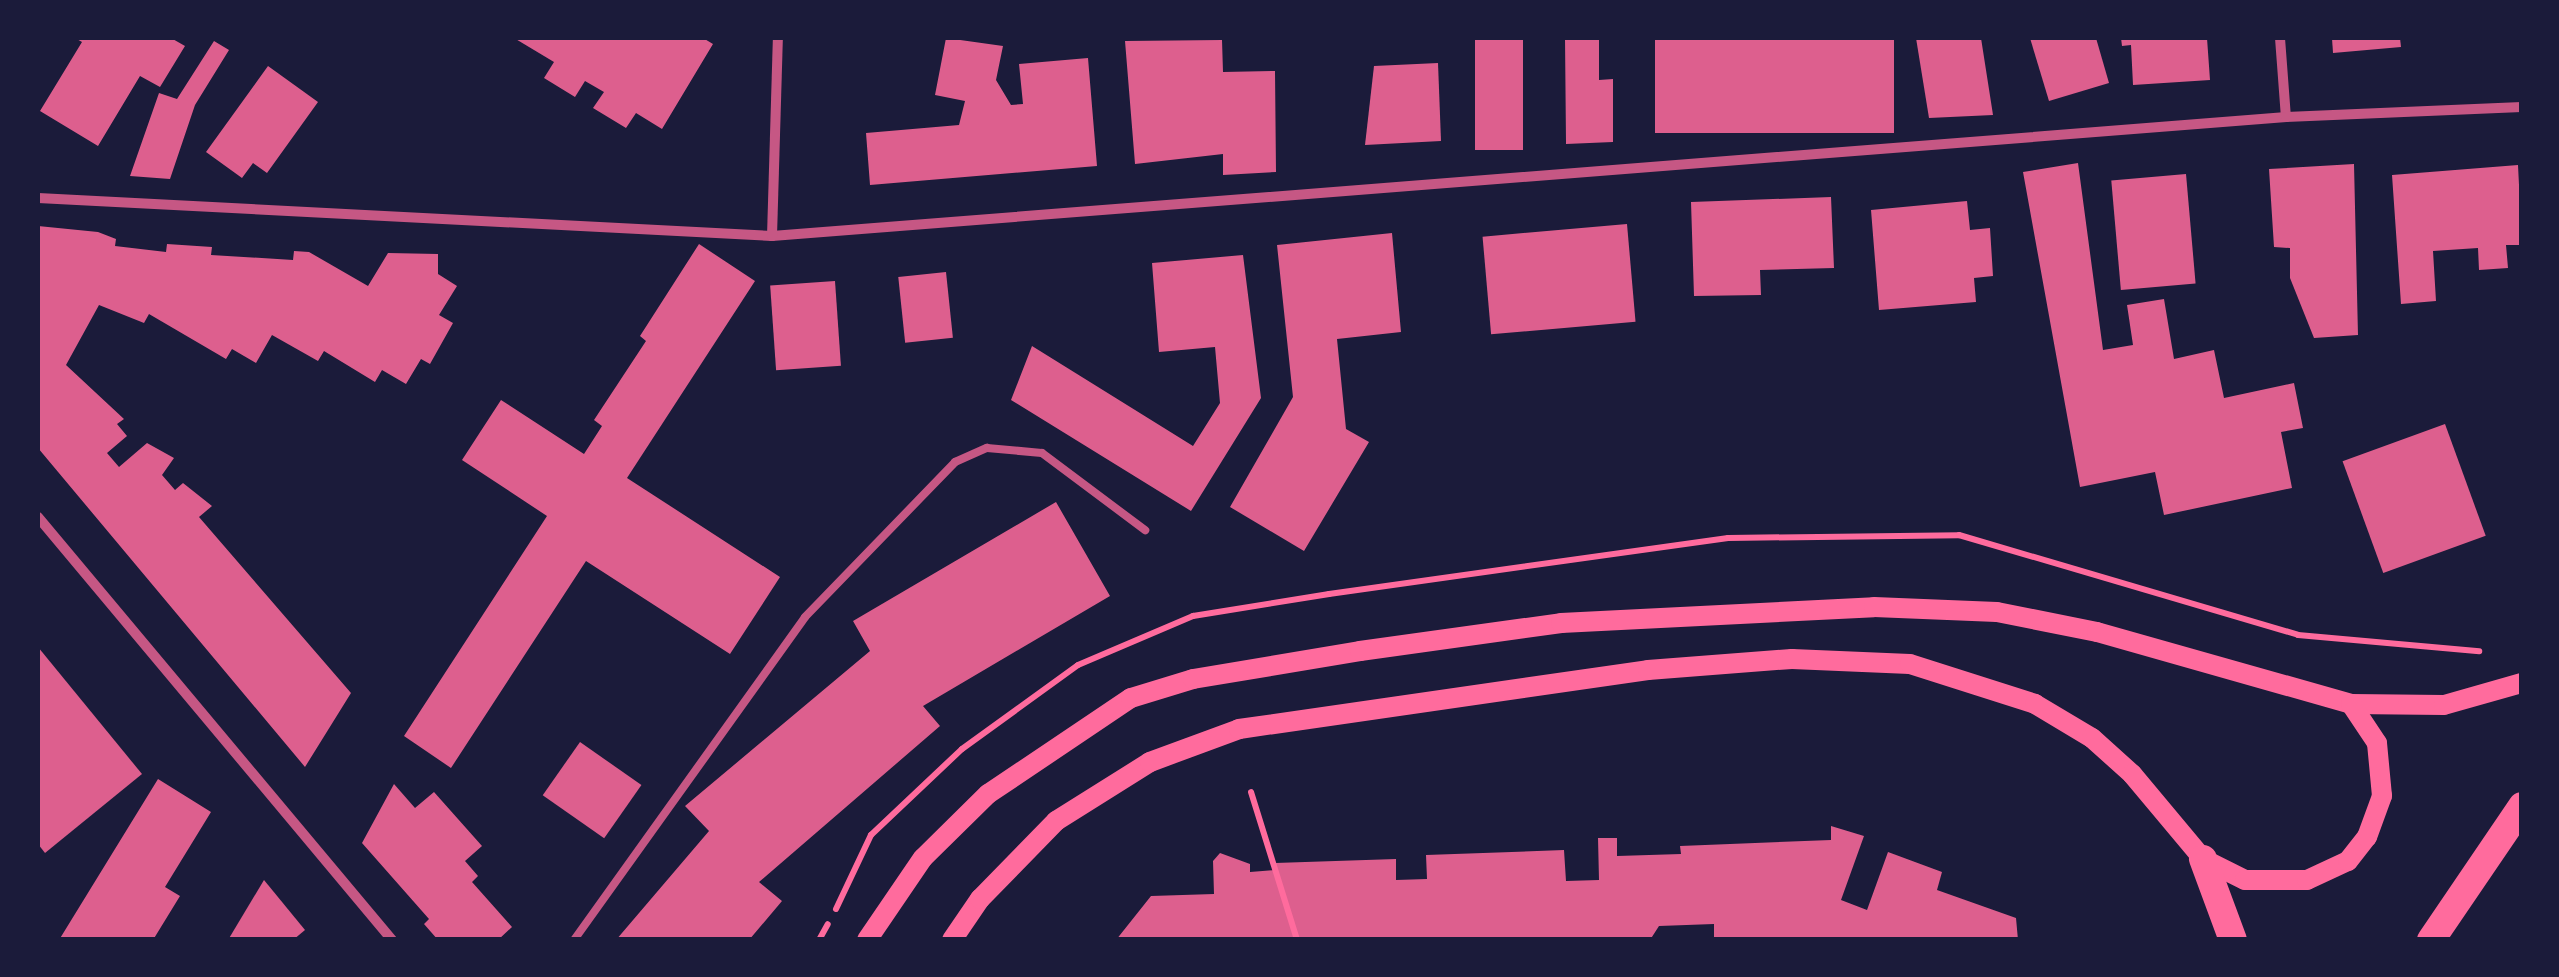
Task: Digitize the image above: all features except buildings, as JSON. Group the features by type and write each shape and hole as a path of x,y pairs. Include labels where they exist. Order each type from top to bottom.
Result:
{"highway":[{"path":"2431,940 2522,806"},
{"path":"2203,859 2232,940"}],"main road":[{"path":"867,940 923,858 988,794 1132,698 1193,679 1360,651 1581,622 1874,607 1997,612 2098,632 2350,704 2444,705 2522,683"},
{"path":"952,940 980,899 1056,821 1124,775 1239,729 1648,670 1792,659 1910,664 2035,704 2092,738 2132,774 2203,859 2245,880 2307,880 2348,862 2367,837 2382,796 2376,743 2350,704"}],"street":[{"path":"772,236 778,38"},
{"path":"2280,38 2286,117"},
{"path":"38,198 772,236 2286,117 2522,107"},
{"path":"38,518 392,940"}],"lane":[{"path":"574,940 805,617 955,462 987,448 1042,453 1145,530"}],"path":[{"path":"1251,792 1297,940"},
{"path":"819,940 830,922"}]}
